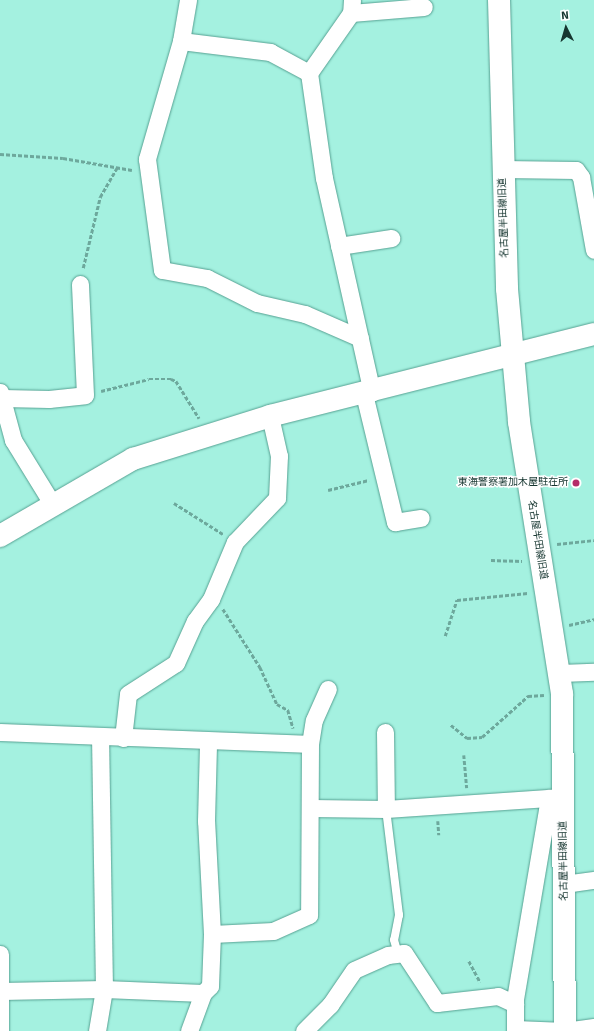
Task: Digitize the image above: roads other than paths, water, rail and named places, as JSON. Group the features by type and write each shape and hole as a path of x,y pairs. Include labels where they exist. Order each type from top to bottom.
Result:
{"street":[{"path":"188,0 181,41 147,159 162,270 207,278 257,303 305,314 360,338"},
{"name":"名古屋半田線旧道","path":"499,0 502,169 519,422 539,555 561,683 556,798 564,884 565,1031"},
{"path":"421,518 395,522 384,477 368,394 360,338 324,178 309,73 352,6 424,7"},
{"path":"181,41 270,52 309,73"},
{"path":"502,169 576,170 581,177 594,250"},
{"path":"339,246 392,238"},
{"path":"53,505 13,440 1,395 49,399 86,392 80,284"},
{"path":"0,536 133,459 270,416 368,394 594,334"},
{"path":"123,738 128,694 176,663 195,621 211,599 234,542 277,498 279,456 270,416"},
{"path":"561,683 594,672"},
{"path":"212,934 273,931 309,915 311,808 310,744 314,720 328,689"},
{"path":"0,732 208,742 310,744"},
{"path":"385,732 386,809"},
{"path":"97,1031 104,988 100,737"},
{"path":"189,1031 203,993 210,986 212,934 206,821 208,742"},
{"path":"311,808 386,809 556,798 516,1004 515,1030 565,1031 594,1027"},
{"path":"564,884 594,880"},
{"path":"304,1031 330,1005 354,970 373,959 404,953 417,968 438,1003 498,996 516,1004"},
{"path":"0,954 0,1031"},
{"path":"1,991 104,988 203,993"}],"lane":[{"path":"386,809 399,915 394,940 398,954"}],"place":[{"name":"東海警察署加木屋駐在所","path":"576,483"}]}
